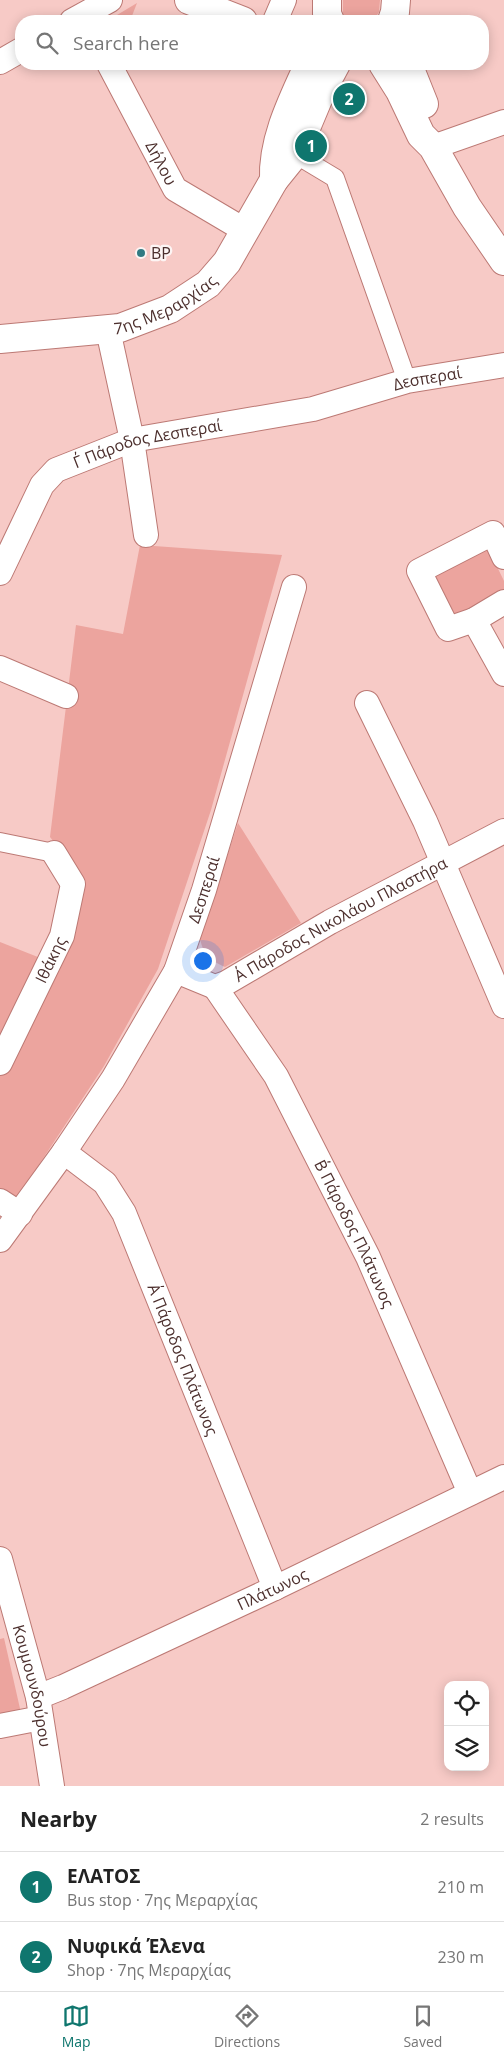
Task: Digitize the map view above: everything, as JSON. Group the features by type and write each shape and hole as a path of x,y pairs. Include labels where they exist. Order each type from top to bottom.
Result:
{"main road":[{"path":"189,0 228,15"},
{"path":"292,70 295,81 294,99"},
{"name":"7ης Μεραρχίας","path":"274,180 273,166 278,145 306,70"},
{"name":"7ης Μεραρχίας","path":"0,339 120,328 152,317 208,284 227,262 274,180 295,154 321,92 333,70"},
{"path":"387,70 400,91 421,135 433,146 467,207 504,261"},
{"path":"410,70 433,129 433,146"}],"street":[{"path":"87,15 110,0"},
{"path":"278,15 284,0"},
{"path":"0,62 15,53"},
{"name":"Δήλου","path":"112,70 175,189 246,231"},
{"path":"433,146 504,122"},
{"path":"295,154 334,178 406,381"},
{"path":"108,330 132,440 146,535"},
{"name":"Δεσπεραί","path":"355,398 406,381 504,365"},
{"name":"Γ΄ Πάροδος Δεσπεραί","path":"0,573 42,485 56,470 132,440 313,409 355,398"},
{"path":"504,557 493,533 419,571 448,630 474,620 504,602"},
{"name":"Δεσπεραί","path":"0,1240 64,1152 112,1079 176,971 204,890 294,587"},
{"path":"474,620 504,674"},
{"path":"0,668 66,696"},
{"path":"367,703 444,861 504,1006"},
{"name":"Α΄ Πάροδος Νικολάου Πλαστήρα","path":"176,971 215,987 226,983 322,926 504,831"},
{"path":"0,842 54,853"},
{"name":"Ιθάκης","path":"0,1063 62,936 73,884 54,853"},
{"name":"Β΄ Πάροδος Πλάτωνος","path":"215,987 276,1076 368,1257 470,1493"},
{"name":"Α΄ Πάροδος Πλάτωνος","path":"64,1152 105,1184 124,1213 275,1588"},
{"path":"0,1201 20,1214"},
{"name":"Πλάτωνος","path":"0,1726 39,1707 63,1687 275,1588 504,1477"},
{"name":"Κουμουνδούρου","path":"0,1559 39,1707 52,1786"}],"shaded area":[{"path":"343,0 380,0 377,15 343,14"},
{"path":"137,3 132,15 117,15"},
{"path":"140,545 282,555 211,810 158,969 104,1066 15,1201 0,1192 0,942 58,965 70,942 84,881 50,837 76,625 123,634"},
{"path":"487,546 504,581 504,591 454,620 430,575"},
{"path":"238,823 301,923 225,967 208,957 203,950 200,939"},
{"path":"4,1638 21,1713 0,1717 0,1639"}],"place":[{"name":"Νυφικά Έλενα","path":"349,99"},
{"name":"ΕΛΑΤΟΣ","path":"311,146"},
{"name":"BP","path":"141,253"}]}
